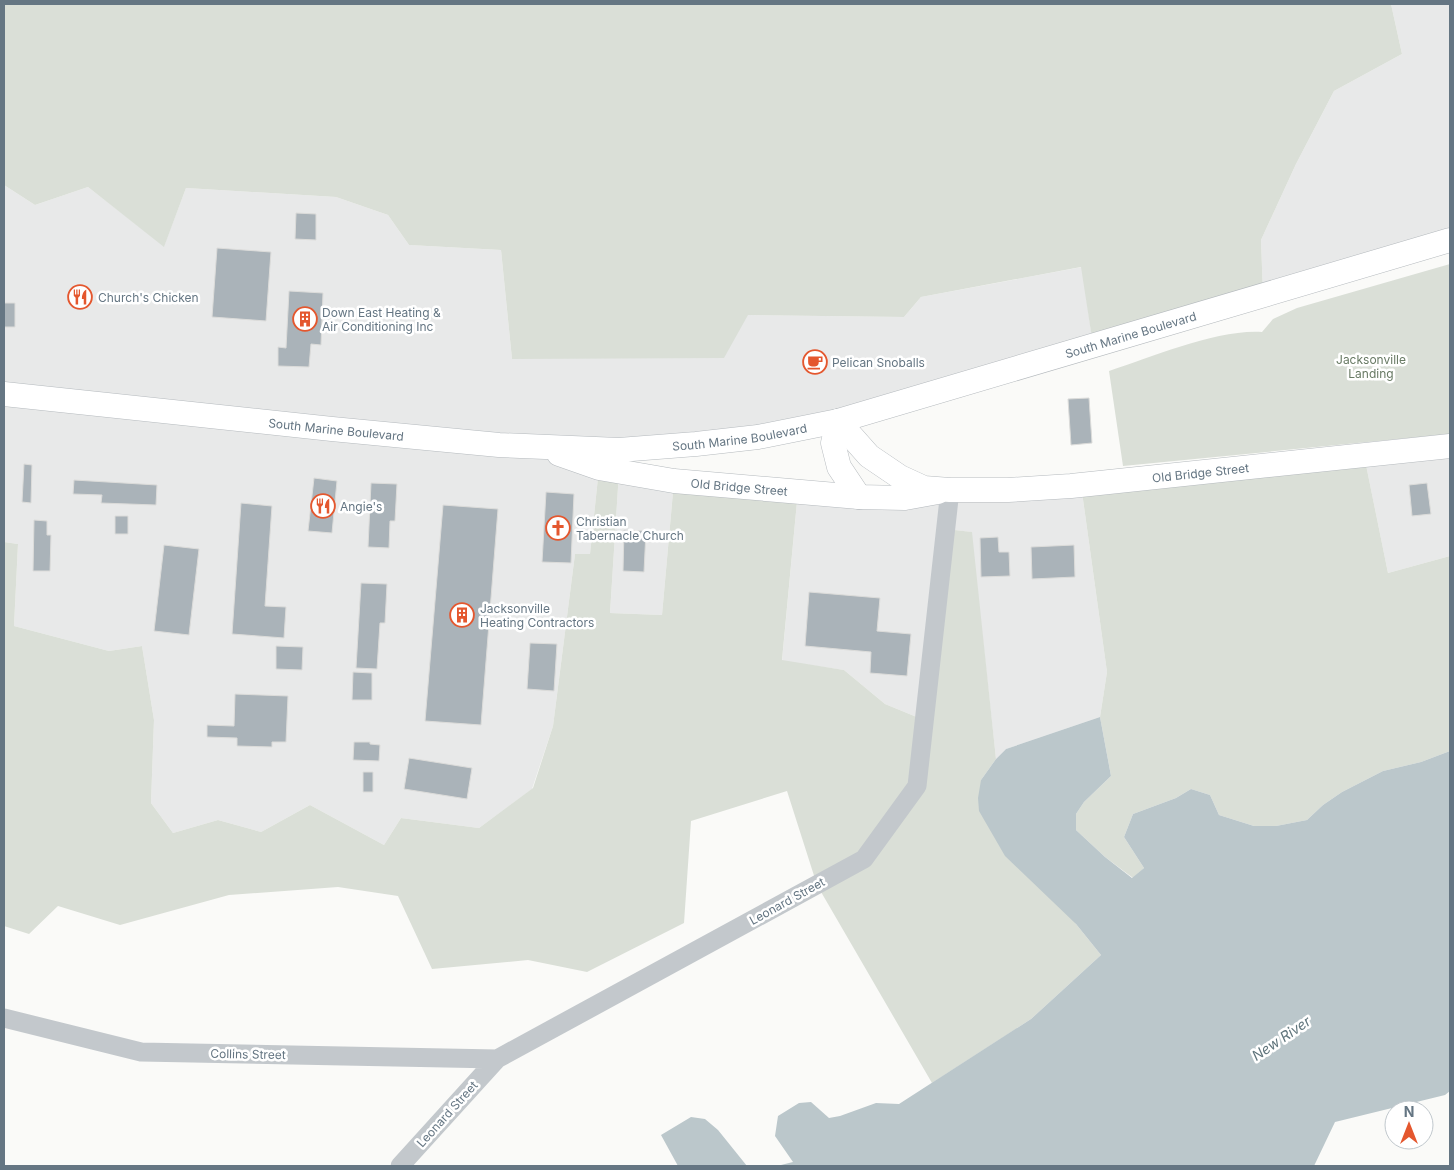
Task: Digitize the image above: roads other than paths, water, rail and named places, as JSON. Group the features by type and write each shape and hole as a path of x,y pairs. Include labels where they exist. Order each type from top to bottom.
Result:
{"main road":[{"name":"South Marine Boulevard","path":"4,394 499,445 619,450 696,444 772,435 838,421 1450,240"},
{"name":"Old Bridge Street","path":"838,421 868,456 900,477 924,488 950,490 1008,490 1071,486 1450,446"},
{"path":"838,421 833,443 839,467 859,497"},
{"name":"Old Bridge Street","path":"533,445 599,468 674,481 859,497 905,498 950,490"}],"street":[{"name":"Leonard Street","path":"400,1166 497,1059 864,859 917,786 950,490"},
{"name":"Collins Street","path":"4,1018 141,1052 497,1059"}],"water":[{"name":"New River","path":"1100,717 1111,776 1084,802 1076,814 1076,830 1105,857 1132,878 1144,868 1124,837 1133,814 1176,798 1191,789 1210,795 1219,815 1254,826 1276,826 1307,820 1323,805 1342,792 1383,771 1421,762 1450,751 1450,1091 1445,1095 1425,1100 1384,1100 1384,1110 1335,1122 1314,1166 777,1166 793,1162 775,1136 778,1116 799,1103 811,1102 829,1118 876,1103 899,1104 1031,1019 1101,955 1076,924 1005,856 979,811 978,798 981,780 996,759 1006,749"},
{"path":"691,1117 705,1119 718,1130 747,1166 678,1166 661,1135"}],"place":[{"name":"Church's Chicken","path":"80,297"},
{"name":"Down East Heating & Air Conditioning Inc","path":"305,319"},
{"name":"Pelican Snoballs","path":"815,362"},
{"name":"Angie's","path":"323,506"},
{"name":"Christian Tabernacle Church","path":"558,528"},
{"name":"Jacksonville Heating Contractors","path":"462,615"}],"park label":[{"name":"Jacksonville Landing","path":"1371,366"}]}
